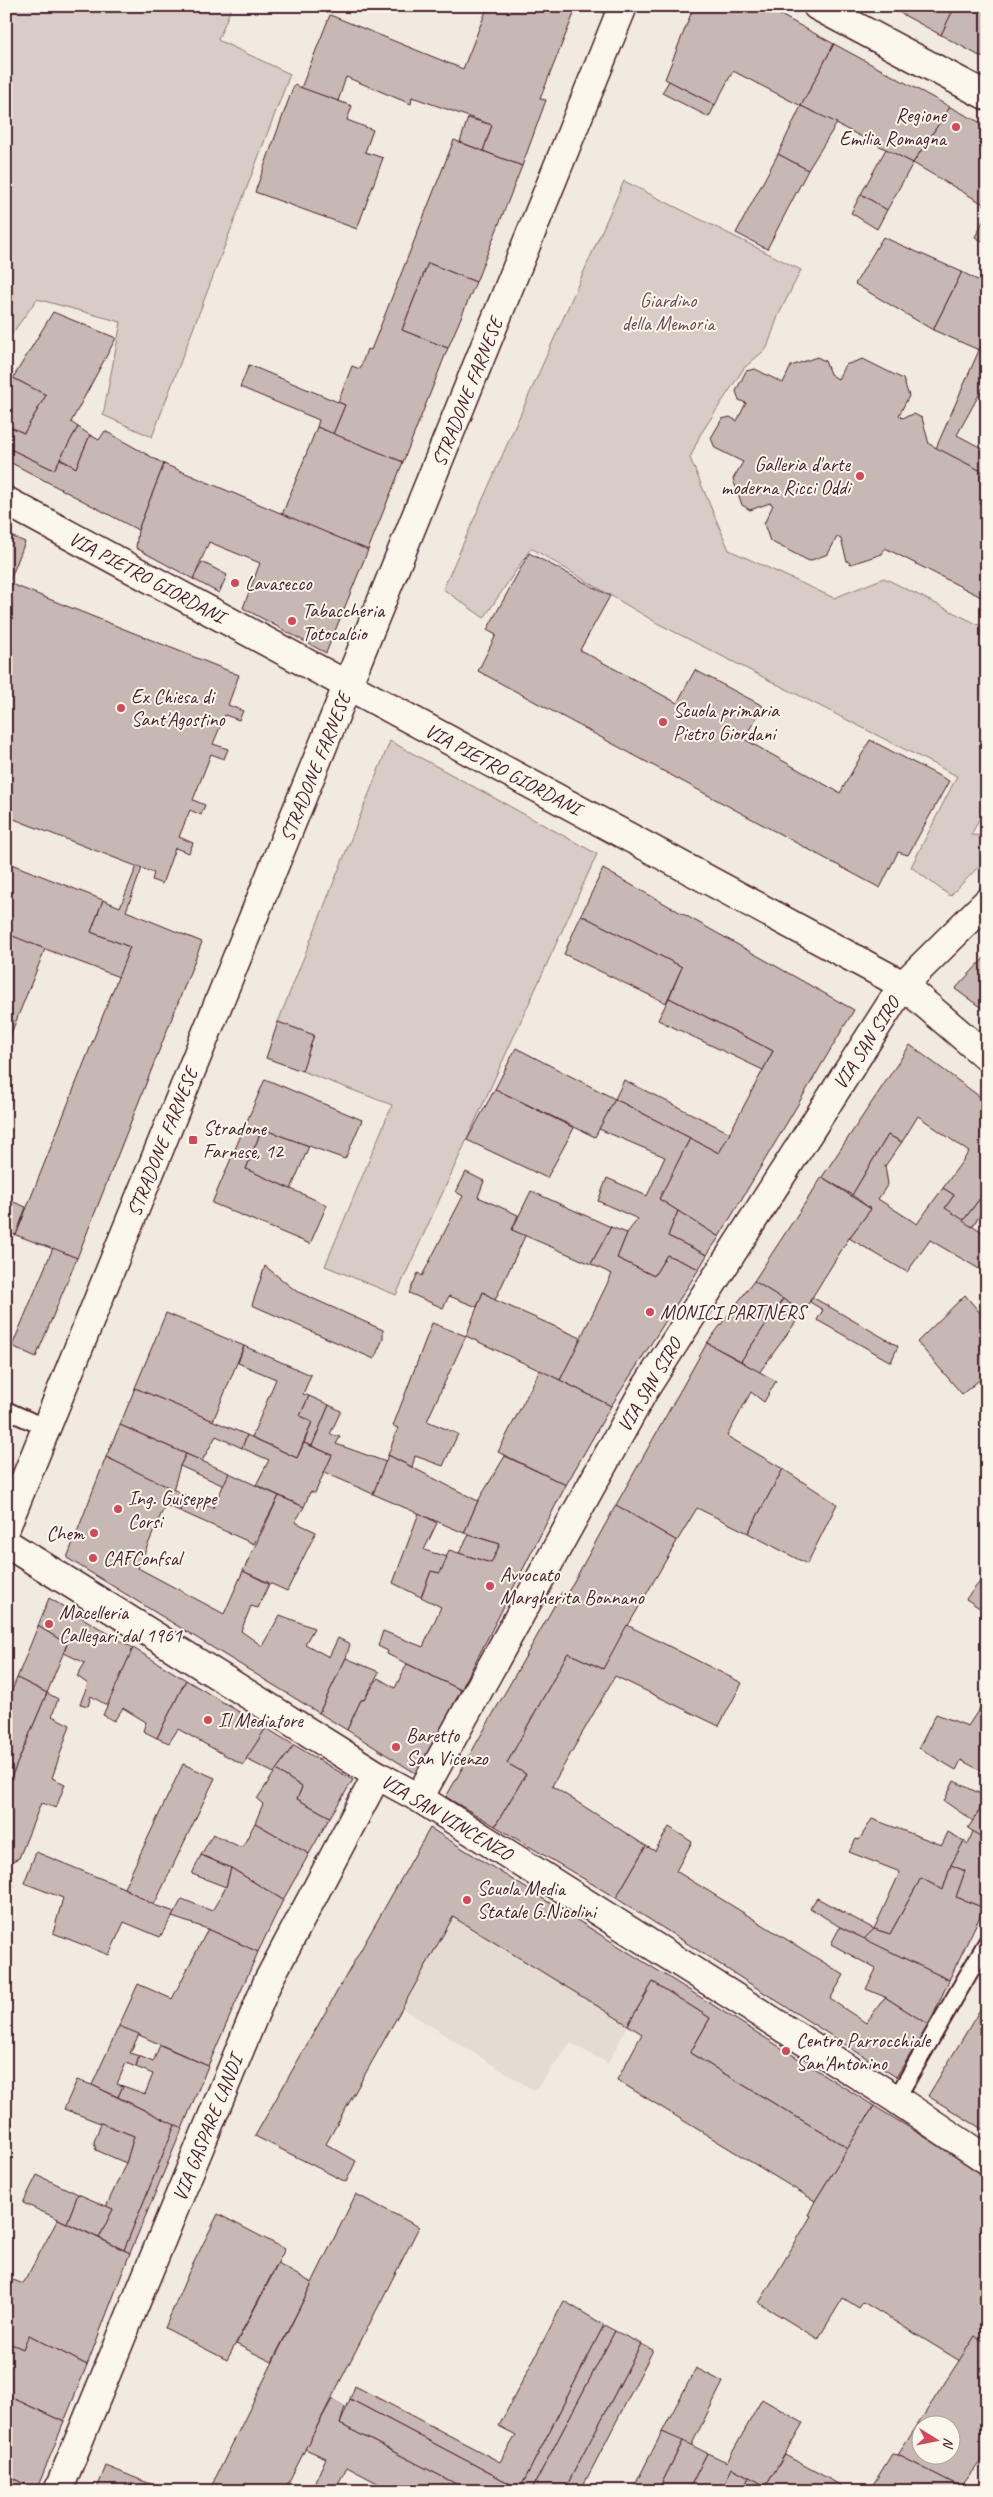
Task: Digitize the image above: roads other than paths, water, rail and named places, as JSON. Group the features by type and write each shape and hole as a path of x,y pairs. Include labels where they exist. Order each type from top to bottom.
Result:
{"street":[{"name":"STRADONE FARNESE","path":"6,1527 623,6"},
{"path":"816,6 987,96"},
{"name":"VIA PIETRO GIORDANI","path":"6,501 903,985 987,1057"},
{"name":"VIA SAN SIRO","path":"419,1798 643,1392 903,985 987,902"},
{"name":"VIA SAN VINCENZO","path":"6,1543 377,1774 419,1798 896,2099 987,2160"},
{"name":"VIA GASPARE LANDI","path":"58,2491 268,1981 377,1774"}],"lane":[{"path":"6,1410 46,1428"},
{"path":"896,2099 987,1942"}],"place":[{"name":"Regione Emilia Romagna","path":"956,127"},
{"name":"Galleria d'arte moderna Ricci Oddi","path":"860,476"},
{"name":"Lavasecco","path":"235,583"},
{"name":"Tabaccheria Totocalcio","path":"292,621"},
{"name":"Ex Chiesa di Sant'Agostino","path":"121,708"},
{"name":"Scuola primaria Pietro Giordani","path":"663,722"},
{"name":"Stradone Farnese, 12","path":"193,1140"},
{"name":"MONICI PARTNERS","path":"650,1312"},
{"name":"Ing. Guiseppe Corsi","path":"118,1509"},
{"name":"Chem","path":"94,1533"},
{"name":"CAFConfsal","path":"93,1558"},
{"name":"Avvocato Margherita Bonnano","path":"490,1586"},
{"name":"Macelleria Callegari dal 1961","path":"49,1624"},
{"name":"Il Mediatore","path":"208,1720"},
{"name":"Baretto San Vicenzo","path":"396,1747"},
{"name":"Scuola Media Statale G.Nicolini","path":"467,1900"},
{"name":"Centro Parrocchiale San'Antonino","path":"786,2051"}],"park label":[{"name":"Giardino della Memoria","path":"668,312"}]}
